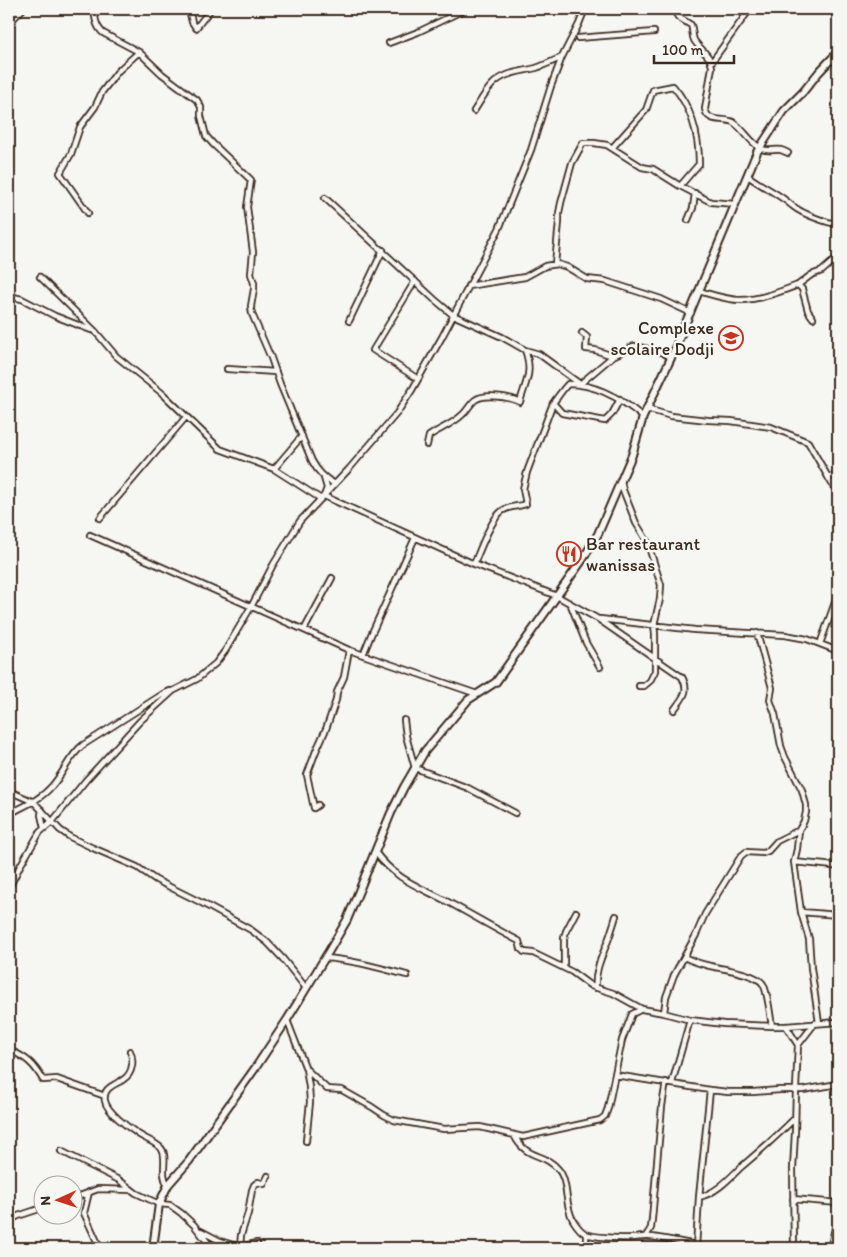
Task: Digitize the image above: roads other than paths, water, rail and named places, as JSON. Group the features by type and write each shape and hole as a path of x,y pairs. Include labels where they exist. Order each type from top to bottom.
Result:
{"main road":[{"path":"153,1248 160,1204 168,1185 189,1161 256,1067 325,958 347,920 391,813 415,768 434,739 468,700 496,682 583,559 598,534 632,455 643,418 691,313 760,148 784,111 838,52"}],"street":[{"path":"9,23 23,9"},
{"path":"94,9 96,23 100,30 139,52 162,74 198,100 206,136 250,180 247,207 253,252 251,274 254,283 251,306 252,314 312,461 324,478 334,484"},
{"path":"189,9 192,22 196,28 211,9"},
{"path":"389,43 418,32 466,9"},
{"path":"9,814 34,802 53,786 73,754 78,750 163,694 197,679 216,663 225,652 273,565 300,521 397,413 418,380 499,229 523,171 562,57 586,9"},
{"path":"673,9 678,17 691,24 694,40 710,58 712,67 705,109 706,114 714,119 734,123 760,148 769,151 781,150 788,153"},
{"path":"711,63 750,9"},
{"path":"578,38 654,32"},
{"path":"88,214 60,173 71,154 80,128 102,92 118,70 139,52"},
{"path":"474,112 493,83 511,73 546,64 562,57"},
{"path":"832,60 838,65"},
{"path":"612,148 646,110 653,90 673,86 681,95 691,113 699,151 699,164 680,186"},
{"path":"555,264 561,203 572,163 583,143 607,145 642,167 653,169 711,202 735,204"},
{"path":"748,176 804,213 830,223 838,224"},
{"path":"688,220 696,193"},
{"path":"325,198 453,315 502,337 525,350 539,354 580,384"},
{"path":"349,320 383,250"},
{"path":"699,291 718,297 739,300 773,294 798,285 811,275 822,271 838,257"},
{"path":"468,286 525,277 545,266 555,264 568,267 587,279 613,283 667,301 691,313"},
{"path":"40,277 95,331 116,356 162,393 220,449 274,469 322,497 474,564 557,596 598,619 679,675 686,686 684,695 674,710"},
{"path":"415,281 373,350 418,380"},
{"path":"798,285 802,289 808,311 813,318"},
{"path":"9,296 22,299 55,316 95,331"},
{"path":"582,333 587,337 586,349 613,356"},
{"path":"580,384 613,356 634,346 662,352 671,358"},
{"path":"427,445 429,436 462,416 472,402 478,398 486,396 498,397 520,402 529,371 525,350"},
{"path":"227,369 276,372"},
{"path":"474,564 499,514 504,510 526,504 523,490 527,472 553,403 568,384 580,384 620,399 643,418"},
{"path":"553,403 562,413 605,421 612,414 620,399"},
{"path":"647,409 671,416 731,421 771,427 808,442 838,494"},
{"path":"100,518 186,417"},
{"path":"274,469 302,436"},
{"path":"828,477 838,476"},
{"path":"322,497 326,488 324,478"},
{"path":"621,480 636,523 647,541 660,580 661,589 654,626 655,671 646,685 639,686"},
{"path":"90,535 349,650 477,694"},
{"path":"364,655 415,538"},
{"path":"304,630 332,578"},
{"path":"820,644 838,594"},
{"path":"570,603 586,644 600,667"},
{"path":"598,619 695,630 798,637 838,651"},
{"path":"664,1013 666,996 674,976 696,935 704,914 741,856 746,852 767,852 777,841 798,830 804,821 806,805 802,790 781,746 775,714 770,700 772,688 757,633"},
{"path":"318,805 314,808 307,775 326,729 337,692 344,677 349,650"},
{"path":"9,888 32,843 40,832 52,822 86,780 140,722 172,691"},
{"path":"404,720 406,736 415,768 468,788 514,813"},
{"path":"9,791 34,802 60,830 70,837 137,867 156,880 251,930 267,942 306,988"},
{"path":"42,810 44,828"},
{"path":"798,830 794,862 801,912 808,938 817,1023 798,1045"},
{"path":"375,852 401,878 519,941 521,950 524,952 533,953 572,972 592,986 613,993 642,1009 690,1020 724,1024 786,1026 838,1022"},
{"path":"794,862 838,867"},
{"path":"564,968 564,938 576,912"},
{"path":"801,912 838,915"},
{"path":"596,988 595,978 597,970 616,916"},
{"path":"684,957 694,962 740,972 759,980 765,990 772,1026"},
{"path":"325,958 342,959 407,975"},
{"path":"306,1069 327,1089 342,1090 394,1120 444,1129 480,1127 523,1137 600,1120 605,1116 622,1040 632,1014 632,1003"},
{"path":"632,1014 642,1009"},
{"path":"287,1020 306,1069 309,1087 310,1102 306,1141"},
{"path":"672,1083 690,1020"},
{"path":"786,1026 798,1045 793,1169 794,1248"},
{"path":"9,1050 21,1056 35,1067 43,1080 57,1079 106,1096"},
{"path":"130,1051 133,1057 127,1076 123,1081 108,1088 105,1101 109,1109 117,1117 137,1134 160,1147 164,1152 164,1177 168,1185"},
{"path":"615,1075 710,1090 753,1092 803,1090 838,1084"},
{"path":"646,1236 651,1228 662,1106 666,1082"},
{"path":"514,1135 518,1144 526,1151 552,1162 560,1170 564,1178 566,1202 571,1218 577,1227 586,1234 631,1238 646,1236 696,1246 710,1090"},
{"path":"699,1197 711,1192 726,1181 795,1118"},
{"path":"61,1151 119,1180 136,1193 160,1204 170,1205 197,1229 212,1248"},
{"path":"240,1248 252,1190 258,1182 264,1184 268,1176"},
{"path":"82,1195 98,1189 132,1190"},
{"path":"89,1192 84,1213 100,1248 103,1248"},
{"path":"793,1198 838,1204"},
{"path":"9,1221 32,1211"},
{"path":"830,1248 838,1217"},
{"path":"197,1229 220,1241 240,1248 257,1243"},
{"path":"586,1234 586,1248"},
{"path":"229,1243 235,1243 241,1238"},
{"path":"246,1248 250,1245"}],"place":[{"name":"Complexe scolaire Dodji","path":"731,338"},
{"name":"Bar restaurant wanissas","path":"569,554"}]}
